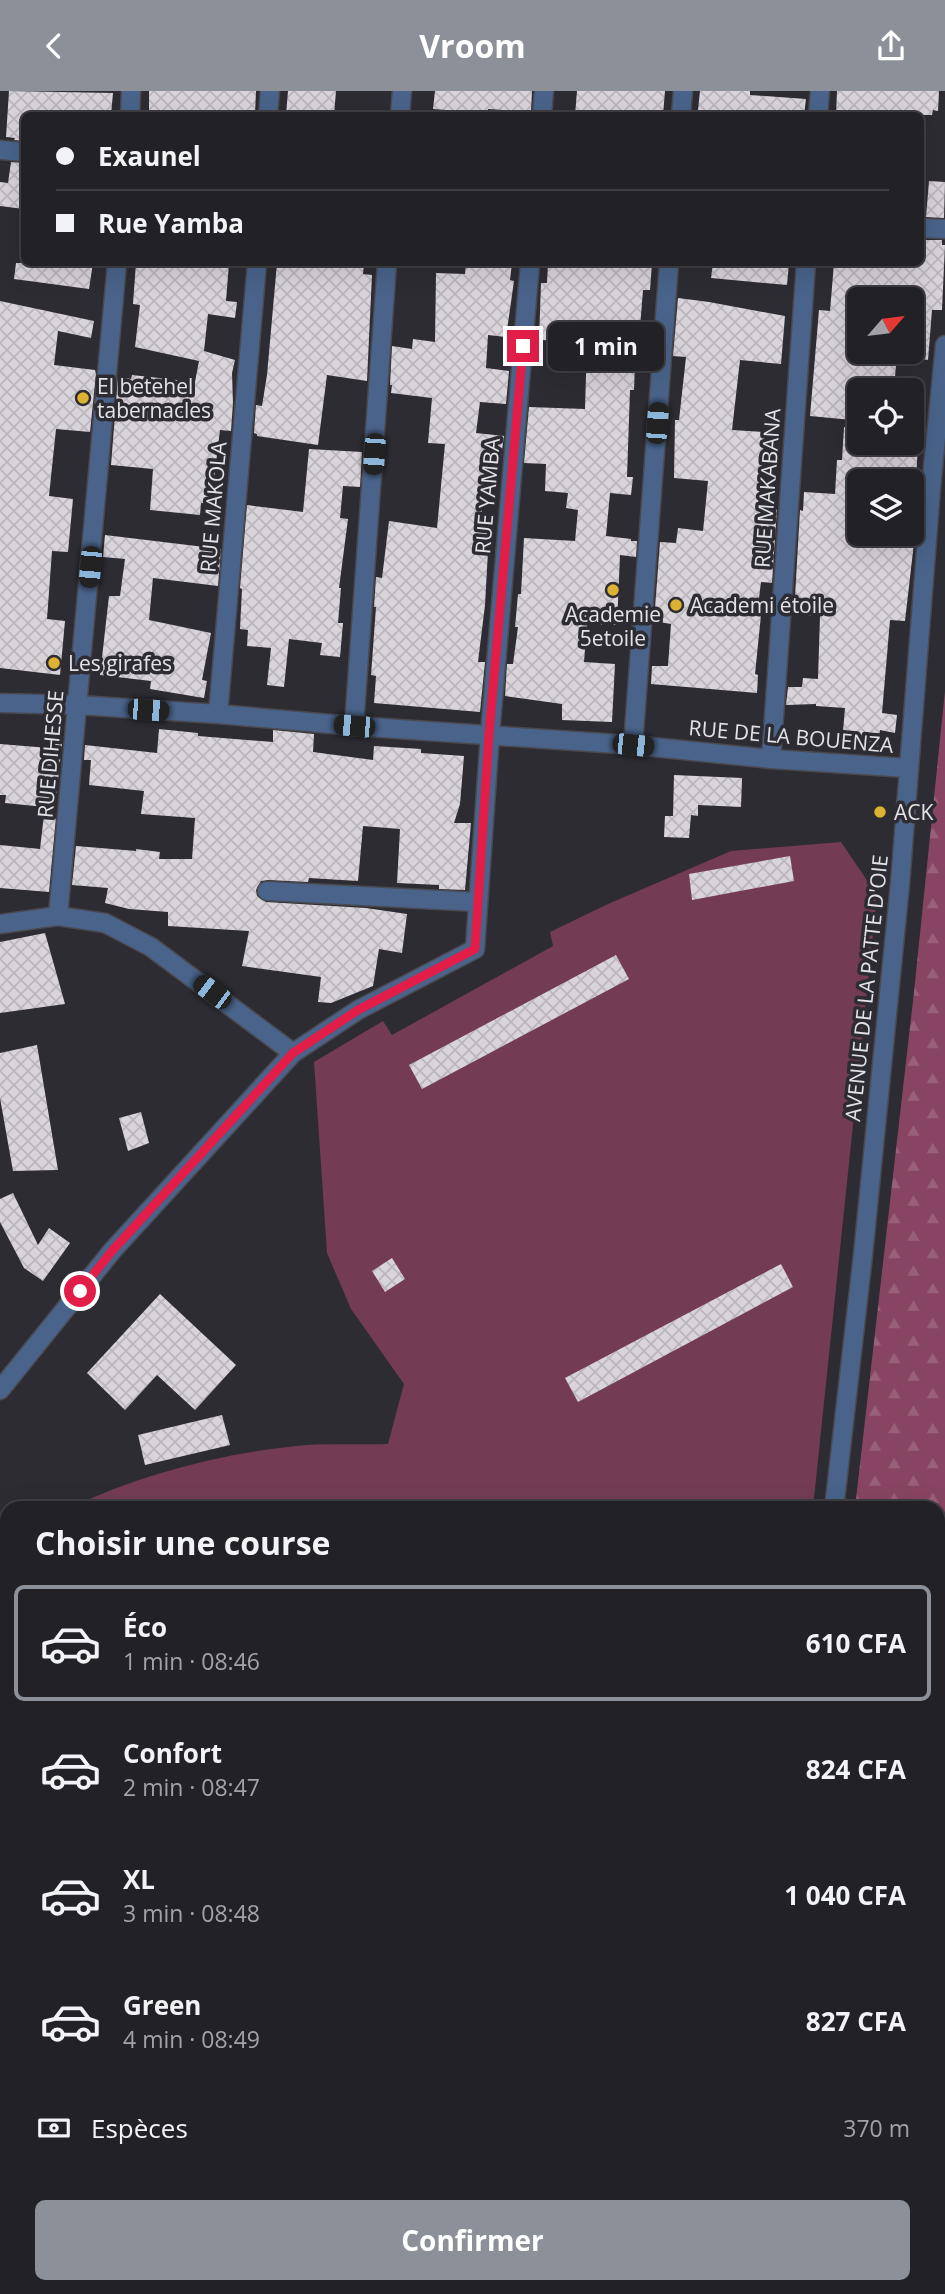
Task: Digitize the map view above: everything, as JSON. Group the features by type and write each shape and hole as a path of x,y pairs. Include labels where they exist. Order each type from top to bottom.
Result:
{"street":[{"path":"130,112 131,91"},
{"path":"268,112 270,91"},
{"path":"400,112 402,91"},
{"path":"542,112 544,91"},
{"path":"681,112 683,91"},
{"path":"818,112 820,91"},
{"path":"0,150 21,152"},
{"path":"924,227 945,229"},
{"name":"RUE DIHESSE","path":"58,916 117,266"},
{"name":"RUE MAKOLA","path":"218,714 257,266"},
{"path":"354,726 387,266"},
{"name":"RUE YAMBA","path":"293,1053 358,1010 475,949 489,734 530,266"},
{"path":"633,745 669,266"},
{"name":"RUE MAKABANA","path":"771,759 806,266"},
{"name":"AVENUE DE LA PATTE D'OIE","path":"835,1501 863,1255 900,884 908,768 938,489 945,345"},
{"name":"RUE DE LA BOUENZA","path":"0,703 218,714 908,768"},
{"path":"267,891 478,902"},
{"path":"0,924 58,916 105,923 151,947 293,1053 112,1251 0,1390"}],"shaded area":[{"path":"841,842 877,895 814,1501 85,1501 150,1476 237,1454 307,1445 388,1444 404,1384 351,1309 327,1253 314,1062 383,1021 392,1035 553,946 550,932 731,851"}],"green space":[{"path":"945,691 945,1501 856,1501 914,992"}],"building":[{"path":"9,91 113,93 111,112 21,112 21,141 6,137"},
{"path":"149,91 256,91 255,112 149,112"},
{"path":"288,91 336,91 334,112 286,112"},
{"path":"435,91 532,91 531,112 433,109"},
{"path":"577,91 665,91 663,112 575,112"},
{"path":"700,91 750,91 750,95 806,99 804,112 698,110"},
{"path":"837,91 939,91 938,111 933,110 932,115 924,115 924,112 836,112"},
{"path":"11,162 21,163 21,209 0,206 0,182 8,183"},
{"path":"929,181 945,182 944,218 926,217"},
{"path":"925,240 942,240 942,245 945,245 942,310 932,310 928,360 924,360 924,287 847,287 847,364 896,364 895,378 847,378 847,420 810,416 819,310 830,311 834,266 924,266"},
{"path":"16,263 21,263 21,266 93,266 89,289 14,279"},
{"path":"136,266 229,266 226,301 237,302 235,318 208,314 204,351 235,360 232,373 231,431 220,430 211,504 201,503 200,515 150,510 153,469 111,465 118,377 131,379 132,375 195,382 199,361 135,347 140,305 133,304"},
{"path":"277,266 364,266 363,274 372,275 367,381 327,375 318,445 257,436 254,433 256,405 262,406"},
{"path":"466,266 512,266 510,280 514,281 506,337 488,335 486,368 509,371 506,404 480,402 476,433 504,436 497,485 484,484 480,532 489,533 485,605 478,662 485,662 480,712 374,703 376,676 371,675 376,577 382,578 389,521 437,528 445,444 428,443 432,398 391,393 392,346 412,349 413,339 435,342 436,273 465,274"},
{"path":"548,266 652,266 650,290 643,290 639,340 636,339 634,390 630,390 627,477 633,477 631,495 610,493 606,536 637,541 636,557 620,555 617,625 587,624 584,662 615,664 612,722 562,720 562,704 505,696 507,664 513,664 518,627 515,627 518,594 521,594 524,538 575,541 578,510 566,508 568,493 545,491 546,464 524,463 529,407 585,409 587,341 539,340 541,283 547,283"},
{"path":"713,266 789,266 787,285 711,278"},
{"path":"678,298 785,316 781,364 740,360 732,430 765,432 758,506 777,508 772,583 761,582 757,614 761,615 755,674 758,675 757,693 651,684 652,666 668,666 671,624 654,621 660,542 676,543 678,528 703,531 708,481 674,478 675,420 679,420 686,357 673,356"},
{"path":"0,301 94,321 91,338 58,331 54,365 95,370 96,374 90,432 56,429 49,496 73,499 68,552 52,551 47,619 65,621 60,675 0,668"},
{"path":"844,427 847,427 847,455 917,455 917,469 847,469 847,546 914,546 905,621 890,620 882,713 897,715 895,733 880,730 878,747 842,743 845,708 816,704 786,705 788,687 802,687 803,678 818,679 820,616 794,614 800,510 803,511 804,492 835,494 837,460 842,460"},
{"path":"309,449 362,452 360,487 343,486 340,518 348,519 339,588 338,623 343,623 340,657 320,655 322,643 289,639 284,687 267,685 271,648 247,646 248,630 240,629 240,588 247,505 303,512"},
{"path":"105,535 221,549 218,586 153,578 149,620 211,633 202,680 207,681 204,698 150,689 151,681 100,675 109,596 120,596 125,559 103,557"},
{"path":"159,729 198,733 198,736 273,742 273,730 314,734 313,752 373,760 374,746 421,749 421,753 464,756 460,804 454,823 471,823 465,890 439,889 439,885 397,883 400,829 363,826 358,881 309,878 308,882 261,881 256,890 257,896 266,902 366,908 407,914 402,953 379,949 373,986 331,1003 318,1002 321,977 242,966 249,931 168,926 168,912 129,909 105,903 108,888 72,885 76,846 136,849 160,852 159,859 192,859 195,818 141,814 144,791 89,785 91,760 84,760 85,745 157,753"},
{"path":"50,741 62,743 55,808 5,803 6,795 0,795 0,744 49,748"},
{"path":"674,775 742,778 741,807 698,805 698,816 691,815 689,838 664,837 665,816 673,816"},
{"path":"44,815 56,817 49,892 0,888 0,845 40,849"},
{"path":"790,856 794,881 692,900 689,874"},
{"path":"45,933 65,1004 0,1013 0,942"},
{"path":"616,955 629,979 422,1089 409,1065"},
{"path":"37,1045 58,1170 13,1171 0,1098 0,1053"},
{"path":"141,1112 149,1143 128,1151 119,1118"},
{"path":"13,1193 38,1245 49,1228 70,1243 43,1281 24,1268 0,1222 0,1199"},
{"path":"392,1258 405,1279 385,1292 372,1271"},
{"path":"781,1264 793,1287 578,1402 565,1378"},
{"path":"160,1294 236,1365 195,1410 157,1375 125,1410 87,1373"},
{"path":"222,1415 230,1445 145,1465 138,1435"}],"place":[{"name":"El betehel tabernacles","path":"83,398"},
{"name":"Academie 5etoile","path":"613,590"},
{"name":"Academi étoile","path":"676,605"},
{"name":"Les girafes","path":"54,663"},
{"name":"ACK","path":"880,812"}],"route":[{"path":"80,1291 112,1251 293,1053 358,1010 475,949 489,734 523,346"}]}
